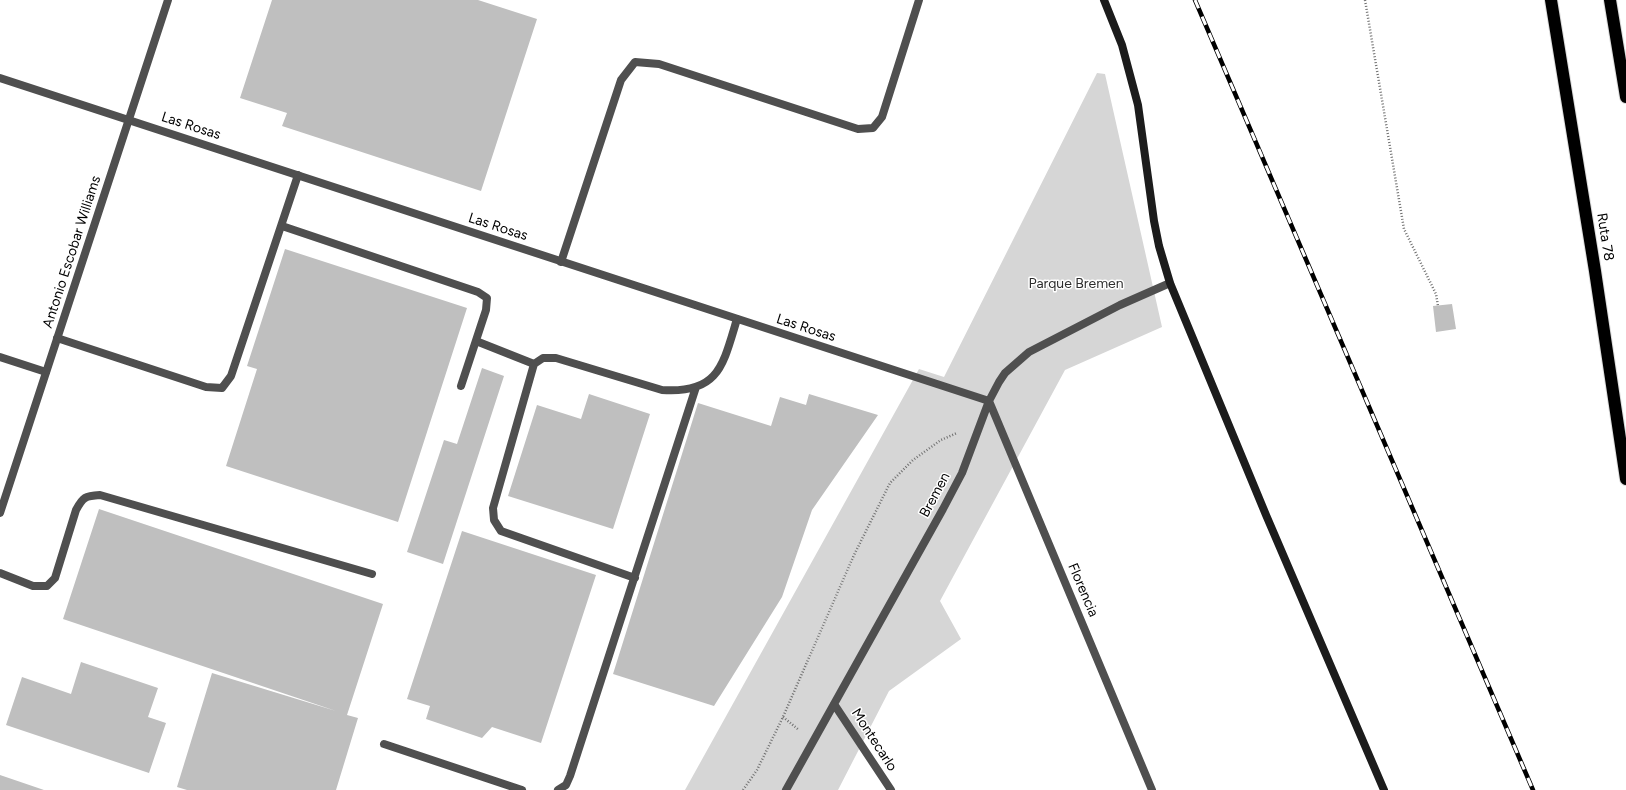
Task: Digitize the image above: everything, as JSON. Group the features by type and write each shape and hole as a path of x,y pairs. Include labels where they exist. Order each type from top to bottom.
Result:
{"highway":[{"name":"Ruta 78","path":"1551,0 1594,263 1626,479"},
{"path":"1610,0 1626,97"}],"main road":[{"path":"1104,0 1122,46 1138,105 1154,221 1159,246 1170,283 1263,507 1384,790"}],"street":[{"name":"Antonio Escobar Williams","path":"0,513 168,0"},
{"path":"561,262 621,80 635,62 659,64 858,129 873,128 882,117 919,0"},
{"name":"Las Rosas","path":"0,78 989,401"},
{"path":"57,338 206,387 222,388 232,376 298,175"},
{"path":"282,226 478,292 487,298 486,310 461,386"},
{"name":"Bremen","path":"786,790 962,473 989,401 1005,373 1029,352 1120,305 1170,283"},
{"path":"634,578 501,531 494,520 493,508 534,364 543,358 556,358 662,390 676,391 696,387 713,378 725,358 737,319"},
{"path":"476,341 534,364"},
{"path":"0,357 46,372"},
{"path":"558,790 566,785 570,776 696,387"},
{"name":"Florencia","path":"989,401 1152,790"},
{"path":"0,573 33,586 47,586 55,578 76,510 82,500 90,496 100,496 372,574"},
{"name":"Montecarlo","path":"834,704 891,790"},
{"path":"384,744 522,790"}],"path":[{"path":"1365,0 1404,229 1436,294 1438,306"},
{"path":"743,790 757,770 780,724 854,555 890,483 914,460 941,440 981,422"}],"green space":[{"name":"Parque Bremen","path":"1097,73 1105,74 1162,327 1065,370 940,601 961,639 889,691 838,790 685,790 919,369 944,377"}],"building":[{"path":"272,0 478,0 537,19 481,191 282,126 287,113 240,98"},
{"path":"285,249 467,308 398,522 226,466 257,369 247,366"},
{"path":"1452,304 1456,329 1436,332 1433,306"},
{"path":"482,368 504,376 443,564 407,552 444,440 457,444"},
{"path":"589,394 650,414 613,529 508,496 537,405 581,419"},
{"path":"809,394 878,415 812,510 782,597 714,706 613,674 698,403 771,426 780,397 806,405"},
{"path":"99,509 383,604 347,715 358,718 336,790 187,790 177,787 212,673 336,711 63,619"},
{"path":"462,531 596,575 541,743 492,727 482,738 426,719 430,706 407,699"},
{"path":"81,662 158,688 148,717 166,723 149,773 6,725 22,677 71,694"},
{"path":"0,775 44,790 0,790"}],"railway":[{"path":"1195,0 1533,790"}]}
